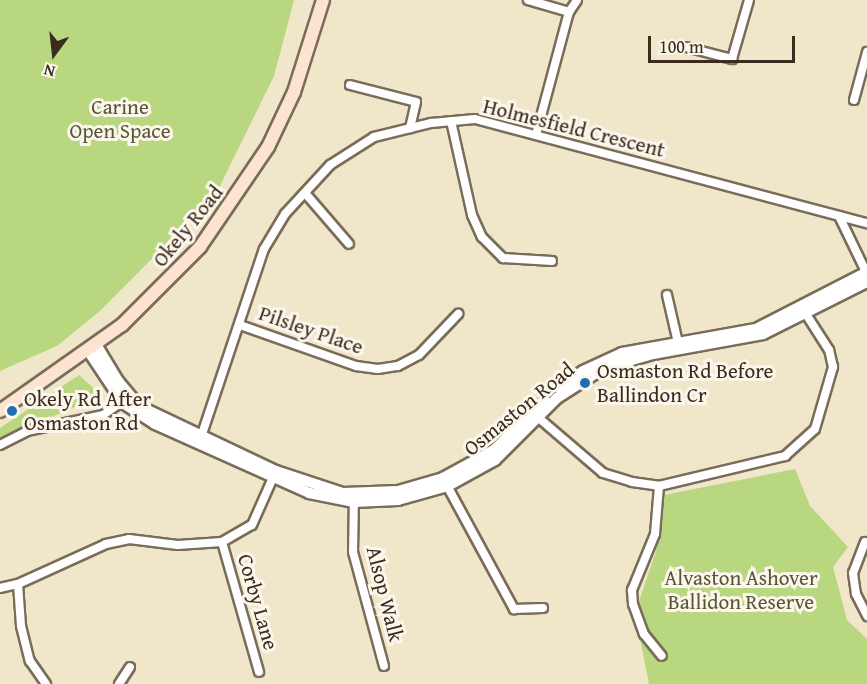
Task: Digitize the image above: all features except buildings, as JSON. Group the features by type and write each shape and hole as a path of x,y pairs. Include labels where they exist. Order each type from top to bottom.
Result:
{"main road":[{"name":"Okely Road","path":"0,411 93,349 168,283 200,247 243,188 268,147 294,92 323,0"}],"street":[{"path":"528,0 569,12"},
{"path":"536,135 569,12 577,0"},
{"path":"686,46 732,59 749,0"},
{"path":"854,100 867,52"},
{"path":"350,85 416,102 410,128"},
{"name":"Holmesfield Crescent","path":"200,440 264,249 305,193 330,165 374,137 410,128 475,119 867,223"},
{"path":"451,121 471,215 482,237 503,258 552,261"},
{"path":"305,193 349,244"},
{"path":"839,216 867,273"},
{"name":"Osmaston Road","path":"804,311 867,273"},
{"name":"Osmaston Road","path":"93,349 126,400 274,476 354,498 446,482 494,450 535,416 569,380 595,365 638,349 678,346 747,331 804,311 867,282"},
{"path":"667,295 678,346"},
{"path":"535,416 603,473 659,486 785,456 815,429 833,367 829,350 804,311"},
{"name":"Pilsley Place","path":"240,325 356,366 378,369 398,366 419,355 458,314"},
{"path":"0,445 27,431 104,415 126,400"},
{"path":"0,588 18,584 106,544 129,539 178,545 222,542 252,525 274,476"},
{"path":"446,482 514,609 543,608"},
{"path":"659,486 655,534 632,590 633,604 644,634 662,656"},
{"name":"Alsop Walk","path":"354,498 353,552 384,666"},
{"name":"Corby Lane","path":"222,542 259,672"},
{"path":"865,542 853,573 856,594 867,616"},
{"path":"18,584 21,626 30,661 46,684"},
{"path":"119,684 130,667"}],"green space":[{"name":"Carine Open Space","path":"0,0 294,0 274,76 216,194 101,310 57,346 0,371"},
{"path":"79,375 102,396 0,438 0,428"},
{"name":"Alvaston Ashover Ballidon Reserve","path":"795,469 810,506 848,547 833,567 847,620 867,639 867,684 649,684 635,613 656,551 664,495"}],"place":[{"name":"Osmaston Rd Before Ballindon Cr","path":"585,383"},
{"name":"Okely Rd After Osmaston Rd","path":"12,411"}]}
